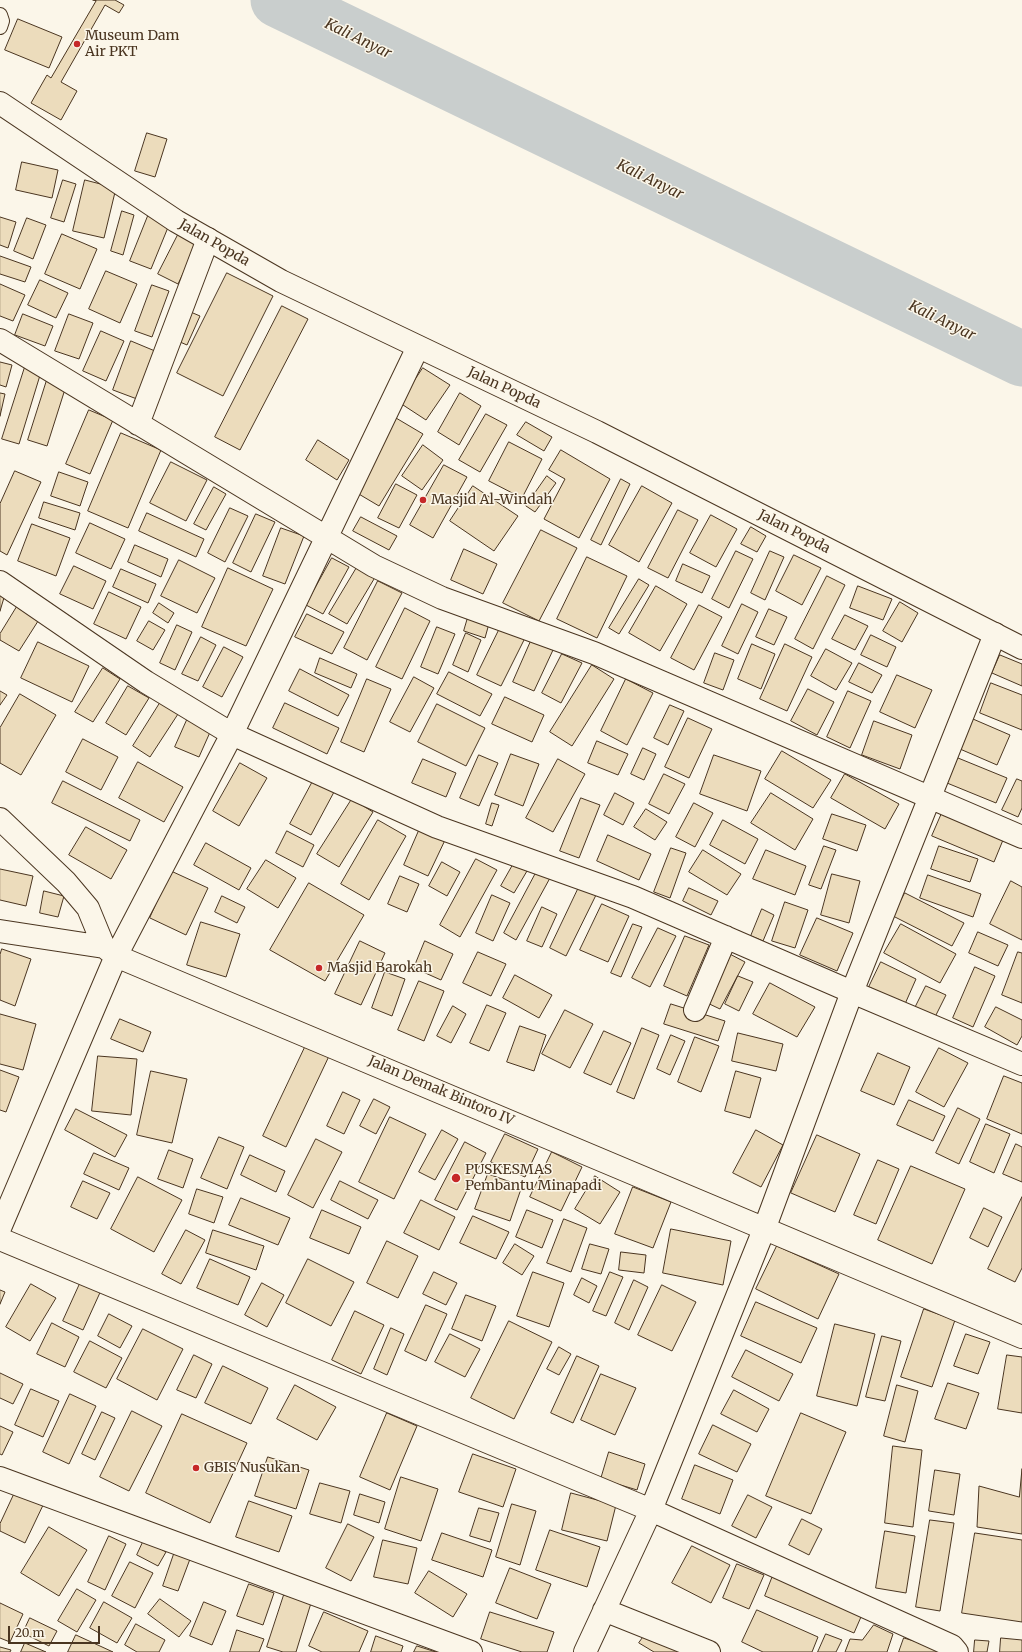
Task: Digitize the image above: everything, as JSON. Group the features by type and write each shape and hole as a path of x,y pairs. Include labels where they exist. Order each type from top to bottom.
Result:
{"street":[{"name":"Jalan Popda","path":"1,107 176,221 281,281 597,432 1022,648"},
{"path":"138,424 208,239"},
{"path":"0,340 374,566 442,598 594,653 1022,837"},
{"path":"0,1228 110,951 232,734 418,347"},
{"path":"0,582 146,682 232,734 437,827 633,897 1022,1064"},
{"path":"585,1652 651,1510 765,1227 852,992 995,634"},
{"path":"0,819 66,882 88,908 110,951"},
{"name":"Jalan Demak Bintoro IV","path":"0,931 110,951 1022,1337"},
{"path":"695,1010 726,937"},
{"path":"0,1239 651,1510 952,1646 958,1652"},
{"path":"0,1478 471,1652"},
{"path":"604,1610 709,1652"}],"lane":[{"path":"0,15 2,21 0,26"}],"building":[{"name":"Museum Dam Air PKT","path":"93,0 115,0 124,5 119,13 105,5 61,82 77,91 61,120 31,103 47,75 51,78 96,1"},
{"path":"18,19 62,37 49,68 5,50"},
{"path":"147,133 167,139 155,177 135,171"},
{"path":"22,162 58,170 52,198 16,190"},
{"path":"63,180 76,184 64,222 51,218"},
{"path":"85,180 116,188 104,238 73,231"},
{"path":"122,211 134,215 123,255 111,251"},
{"path":"150,211 171,220 151,269 130,261"},
{"path":"0,217 16,222 8,248 0,245"},
{"path":"27,218 46,225 33,259 14,251"},
{"path":"181,229 200,239 178,284 158,274"},
{"path":"62,234 97,249 80,289 45,274"},
{"path":"0,256 31,267 25,282 0,274"},
{"path":"106,271 137,284 120,323 89,309"},
{"path":"227,273 273,296 223,396 177,373"},
{"path":"40,280 68,293 56,318 28,305"},
{"path":"0,284 25,295 13,321 0,316"},
{"path":"152,285 169,291 152,337 135,331"},
{"path":"282,306 308,319 240,450 215,437"},
{"path":"186,310 200,316 187,345 173,339"},
{"path":"23,314 53,326 45,346 15,335"},
{"path":"69,314 93,323 79,359 55,351"},
{"path":"101,331 124,341 106,381 83,371"},
{"path":"131,341 155,351 137,399 113,390"},
{"path":"0,362 12,365 6,387 0,385"},
{"path":"25,367 41,372 19,444 2,439"},
{"path":"423,368 450,385 426,420 400,403"},
{"path":"47,380 66,386 47,446 28,440"},
{"path":"0,393 5,394 0,416"},
{"path":"460,393 481,406 459,445 438,432"},
{"path":"89,410 113,420 90,474 66,464"},
{"path":"486,414 507,425 480,472 459,460"},
{"path":"396,418 423,434 379,506 352,490"},
{"path":"526,422 552,437 544,451 517,435"},
{"path":"121,433 161,450 128,528 88,511"},
{"path":"318,440 349,460 337,480 306,460"},
{"path":"509,442 542,459 522,498 489,481"},
{"path":"423,445 443,460 422,490 402,476"},
{"path":"561,450 610,479 579,538 544,519 565,479 549,470"},
{"path":"171,462 207,480 186,521 150,503"},
{"path":"444,465 467,477 433,538 410,525"},
{"path":"15,471 41,482 7,555 0,551 0,504"},
{"path":"59,472 88,482 80,506 51,496"},
{"path":"547,476 556,483 535,512 526,506"},
{"path":"621,479 630,484 601,545 591,540"},
{"path":"396,484 417,495 399,528 378,518"},
{"path":"473,486 518,516 494,551 450,521"},
{"path":"642,486 672,503 639,562 609,545"},
{"path":"214,487 226,494 206,530 194,524"},
{"path":"44,502 80,513 75,530 39,518"},
{"path":"230,508 248,516 225,562 208,553"},
{"path":"678,510 698,520 668,578 648,568"},
{"path":"147,513 204,539 196,557 139,531"},
{"path":"256,514 275,522 251,572 233,563"},
{"path":"711,515 737,529 716,567 690,553"},
{"path":"361,517 397,536 389,550 353,531"},
{"path":"90,523 125,539 111,569 76,553"},
{"path":"32,524 70,538 56,576 18,561"},
{"path":"751,527 766,536 757,552 741,544"},
{"path":"281,528 304,536 285,584 263,576"},
{"path":"541,530 577,548 539,621 503,603"},
{"path":"135,545 168,559 161,577 128,562"},
{"path":"464,549 497,564 483,594 451,580"},
{"path":"736,551 753,559 729,608 712,599"},
{"path":"770,551 784,557 765,600 751,593"},
{"path":"794,555 821,568 802,605 776,591"},
{"path":"587,557 627,576 597,638 557,619"},
{"path":"332,558 349,567 323,614 306,605"},
{"path":"179,560 215,578 197,613 161,596"},
{"path":"359,564 377,574 347,624 329,614"},
{"path":"683,564 710,576 702,593 676,581"},
{"path":"74,566 106,581 93,609 60,594"},
{"path":"228,568 273,589 246,646 202,627"},
{"path":"121,569 156,584 148,603 113,587"},
{"path":"827,576 845,585 813,649 795,639"},
{"path":"639,579 649,585 619,634 609,628"},
{"path":"378,581 402,593 367,660 344,648"},
{"path":"656,586 687,604 660,651 629,633"},
{"path":"858,586 892,599 883,620 850,608"},
{"path":"0,589 6,591 0,611"},
{"path":"109,592 141,607 126,639 94,624"},
{"path":"900,602 918,613 902,642 883,631"},
{"path":"159,603 174,613 168,623 153,613"},
{"path":"742,604 758,612 738,654 722,646"},
{"path":"18,605 40,618 19,651 0,640 0,634"},
{"path":"699,605 722,617 694,670 671,658"},
{"path":"405,608 430,621 402,679 376,667"},
{"path":"769,609 787,617 774,645 756,637"},
{"path":"307,614 344,632 332,654 295,637"},
{"path":"469,614 490,620 485,638 464,631"},
{"path":"845,615 868,626 855,650 832,639"},
{"path":"149,621 165,630 153,650 137,641"},
{"path":"177,625 192,632 175,670 160,663"},
{"path":"501,626 525,638 501,686 477,675"},
{"path":"437,627 455,634 438,674 421,667"},
{"path":"466,633 481,640 468,672 453,665"},
{"path":"871,635 896,647 887,667 861,655"},
{"path":"201,637 216,645 198,681 182,674"},
{"path":"531,641 553,650 534,691 513,682"},
{"path":"38,642 89,666 72,702 21,678"},
{"path":"752,644 775,654 761,689 738,679"},
{"path":"785,644 812,657 787,711 760,699"},
{"path":"224,647 243,657 222,697 203,687"},
{"path":"826,649 852,663 836,690 811,676"},
{"path":"715,653 734,660 723,690 704,683"},
{"path":"562,654 582,663 561,703 542,693"},
{"path":"1000,655 1022,664 1022,686 992,673"},
{"path":"320,658 357,674 351,688 315,673"},
{"path":"859,663 882,675 872,693 849,682"},
{"path":"592,665 614,679 572,746 550,732"},
{"path":"103,668 120,679 93,722 75,712"},
{"path":"300,669 349,695 338,716 289,691"},
{"path":"449,672 492,694 480,716 437,694"},
{"path":"897,675 932,690 915,728 880,712"},
{"path":"414,677 434,688 410,732 390,722"},
{"path":"367,679 391,689 364,752 341,742"},
{"path":"626,679 653,693 627,745 601,731"},
{"path":"991,683 1022,695 1022,730 980,713"},
{"path":"128,686 149,698 126,735 106,723"},
{"path":"808,689 834,702 817,735 791,721"},
{"path":"0,691 7,695 0,705"},
{"path":"848,691 871,701 850,748 827,737"},
{"path":"20,694 56,715 21,775 0,763 0,728"},
{"path":"505,697 544,715 532,742 492,724"},
{"path":"160,703 178,714 150,757 133,746"},
{"path":"285,703 339,728 327,754 273,728"},
{"path":"437,704 485,728 466,766 418,742"},
{"path":"670,705 684,711 668,745 654,738"},
{"path":"688,718 712,729 689,778 665,767"},
{"path":"973,719 1010,735 997,765 960,749"},
{"path":"187,720 211,730 199,757 175,747"},
{"path":"874,721 912,735 900,769 862,755"},
{"path":"83,739 118,757 101,790 66,772"},
{"path":"597,741 628,754 618,775 588,763"},
{"path":"643,748 656,754 644,780 631,774"},
{"path":"782,751 831,780 813,808 765,779"},
{"path":"511,754 539,764 523,806 495,795"},
{"path":"479,755 498,763 479,806 460,798"},
{"path":"714,755 761,771 747,811 700,794"},
{"path":"958,758 1007,778 996,803 947,783"},
{"path":"423,759 456,773 446,797 412,783"},
{"path":"558,759 585,774 553,832 526,818"},
{"path":"138,762 183,787 164,822 119,798"},
{"path":"240,763 267,778 239,826 213,811"},
{"path":"664,774 685,784 669,814 649,804"},
{"path":"845,774 899,804 885,829 831,798"},
{"path":"1017,779 1022,781 1022,808 1018,817 1002,810"},
{"path":"63,781 140,820 130,841 52,803"},
{"path":"313,781 334,792 311,835 290,824"},
{"path":"615,793 634,803 623,825 604,815"},
{"path":"771,793 813,819 795,850 751,823"},
{"path":"581,798 600,805 579,858 560,851"},
{"path":"352,799 373,812 339,867 317,854"},
{"path":"492,803 499,805 492,826 486,824"},
{"path":"694,803 713,813 695,847 676,837"},
{"path":"646,809 667,822 655,840 634,827"},
{"path":"942,813 1003,840 994,862 932,836"},
{"path":"832,814 866,825 857,851 823,839"},
{"path":"378,820 406,836 369,900 341,884"},
{"path":"723,820 758,839 745,864 710,845"},
{"path":"421,826 446,838 428,876 404,865"},
{"path":"86,827 127,850 111,879 69,855"},
{"path":"287,831 314,845 303,867 276,853"},
{"path":"608,835 651,854 639,880 597,861"},
{"path":"206,843 251,868 239,890 194,865"},
{"path":"824,846 836,850 821,889 809,885"},
{"path":"939,846 978,859 970,882 931,869"},
{"path":"671,848 686,853 670,898 654,892"},
{"path":"703,850 741,874 727,895 689,872"},
{"path":"766,850 806,866 795,895 753,879"},
{"path":"476,859 497,870 460,937 440,925"},
{"path":"266,860 296,878 278,908 247,889"},
{"path":"442,862 460,872 447,896 429,886"},
{"path":"514,863 527,871 514,893 501,886"},
{"path":"0,869 33,876 26,906 0,900"},
{"path":"171,871 208,888 186,935 150,918"},
{"path":"537,871 550,878 516,940 504,933"},
{"path":"832,874 860,881 849,923 821,915"},
{"path":"928,875 981,894 973,917 920,898"},
{"path":"400,876 419,884 407,912 388,904"},
{"path":"1011,881 1022,887 1022,940 990,924"},
{"path":"309,883 364,915 325,981 270,950"},
{"path":"580,885 597,893 566,956 550,948"},
{"path":"689,888 718,901 711,915 683,901"},
{"path":"44,891 64,896 58,917 40,913"},
{"path":"905,893 964,923 952,946 893,916"},
{"path":"492,895 510,903 493,941 476,933"},
{"path":"222,896 245,907 237,923 215,912"},
{"path":"785,902 808,910 795,948 772,941"},
{"path":"602,904 629,916 608,962 580,950"},
{"path":"542,907 557,914 542,947 527,941"},
{"path":"762,909 774,915 763,941 751,936"},
{"path":"817,918 853,933 837,971 800,955"},
{"path":"201,922 240,934 226,977 187,965"},
{"path":"633,924 642,927 621,977 611,973"},
{"path":"901,924 956,954 940,983 884,953"},
{"path":"658,928 676,936 650,987 632,978"},
{"path":"978,932 1008,945 998,966 969,953"},
{"path":"685,936 709,945 687,996 664,986"},
{"path":"360,941 385,953 361,1005 335,994"},
{"path":"425,941 453,954 441,980 414,968"},
{"path":"2,949 31,959 15,1006 0,1000 0,955"},
{"path":"478,952 506,964 491,996 463,983"},
{"path":"726,952 745,962 720,1009 701,1000"},
{"path":"1018,952 1022,953 1022,1003 1002,995"},
{"path":"881,962 916,979 905,1004 869,987"},
{"path":"975,967 995,976 973,1027 953,1018"},
{"path":"385,972 405,979 392,1016 372,1008"},
{"path":"515,975 552,995 539,1018 503,998"},
{"path":"738,976 753,982 739,1011 725,1004"},
{"path":"419,981 444,991 424,1041 398,1030"},
{"path":"770,983 815,1007 797,1037 753,1014"},
{"path":"926,986 946,995 934,1019 914,1010"},
{"path":"671,1004 725,1021 718,1041 664,1024"},
{"path":"487,1005 506,1013 489,1051 470,1043"},
{"path":"453,1006 466,1014 451,1043 437,1036"},
{"path":"996,1007 1022,1020 1022,1036 1017,1045 985,1027"},
{"path":"565,1010 593,1024 570,1068 542,1054"},
{"path":"0,1014 36,1024 23,1070 0,1064"},
{"path":"120,1019 151,1032 143,1052 111,1039"},
{"path":"520,1026 546,1035 534,1071 507,1062"},
{"path":"642,1028 659,1035 634,1099 617,1092"},
{"path":"604,1031 631,1043 611,1085 584,1073"},
{"path":"738,1033 783,1044 776,1071 732,1061"},
{"path":"671,1035 685,1041 670,1075 657,1069"},
{"path":"695,1037 719,1046 701,1092 678,1082"},
{"path":"307,1043 330,1054 286,1147 263,1136"},
{"path":"939,1048 968,1063 944,1107 916,1092"},
{"path":"878,1053 910,1067 894,1105 861,1091"},
{"path":"98,1056 137,1059 131,1115 92,1111"},
{"path":"0,1070 19,1077 6,1112 0,1110"},
{"path":"151,1071 187,1079 172,1143 137,1135"},
{"path":"736,1071 761,1078 750,1118 725,1111"},
{"path":"1004,1076 1022,1083 1022,1134 987,1119"},
{"path":"343,1092 360,1100 344,1134 327,1126"},
{"path":"374,1099 390,1107 376,1134 360,1126"},
{"path":"909,1100 945,1116 933,1141 897,1125"},
{"path":"958,1108 980,1119 959,1164 936,1153"},
{"path":"76,1109 127,1135 115,1157 65,1130"},
{"path":"390,1117 426,1134 394,1199 359,1182"},
{"path":"986,1124 1010,1134 994,1173 970,1162"},
{"path":"442,1130 458,1139 435,1180 419,1172"},
{"path":"756,1130 783,1145 761,1187 733,1173"},
{"path":"505,1134 538,1149 525,1177 491,1162"},
{"path":"817,1135 860,1154 835,1212 791,1193"},
{"path":"219,1137 244,1147 227,1189 201,1178"},
{"path":"316,1139 342,1152 313,1208 288,1195"},
{"path":"465,1142 486,1153 457,1210 435,1200"},
{"path":"1016,1144 1022,1147 1022,1182 1003,1174"},
{"path":"169,1150 193,1159 183,1188 158,1179"},
{"path":"552,1152 582,1167 561,1211 530,1197"},
{"path":"94,1153 129,1168 119,1190 84,1174"},
{"path":"250,1155 285,1171 276,1192 241,1175"},
{"path":"878,1160 899,1169 876,1224 854,1215"},
{"path":"911,1166 965,1189 932,1264 878,1240"},
{"path":"488,1174 522,1186 510,1221 475,1209"},
{"path":"595,1176 620,1192 600,1224 575,1209"},
{"path":"138,1177 182,1200 154,1252 111,1229"},
{"path":"83,1181 110,1193 97,1219 71,1207"},
{"path":"340,1181 378,1200 368,1219 331,1200"},
{"path":"633,1187 671,1202 653,1248 615,1234"},
{"path":"197,1189 223,1197 214,1223 189,1214"},
{"path":"1022,1197 1022,1268 1015,1282 988,1269"},
{"path":"241,1198 290,1218 278,1245 229,1225"},
{"path":"421,1200 455,1217 439,1250 404,1233"},
{"path":"984,1208 1002,1217 988,1247 970,1238"},
{"path":"322,1210 361,1227 349,1254 310,1238"},
{"path":"527,1210 553,1220 542,1248 516,1237"},
{"path":"473,1216 509,1232 496,1259 460,1243"},
{"path":"564,1219 587,1228 571,1272 547,1263"},
{"path":"671,1229 731,1241 723,1285 663,1273"},
{"path":"186,1230 205,1240 181,1284 162,1274"},
{"path":"213,1230 264,1246 256,1270 206,1253"},
{"path":"387,1241 418,1256 398,1298 367,1283"},
{"path":"515,1244 534,1256 522,1275 503,1263"},
{"path":"590,1244 609,1249 601,1274 582,1269"},
{"path":"777,1246 839,1274 818,1319 756,1289"},
{"path":"621,1252 646,1255 644,1273 619,1270"},
{"path":"210,1259 250,1277 238,1305 197,1288"},
{"path":"308,1259 354,1282 331,1326 286,1303"},
{"path":"434,1272 457,1283 446,1305 423,1294"},
{"path":"533,1272 564,1283 549,1327 517,1316"},
{"path":"610,1272 623,1277 606,1316 593,1311"},
{"path":"83,1277 103,1286 83,1330 63,1321"},
{"path":"582,1278 597,1286 589,1303 574,1295"},
{"path":"634,1280 648,1287 629,1330 615,1323"},
{"path":"262,1283 284,1295 267,1327 245,1315"},
{"path":"31,1284 56,1298 30,1341 6,1327"},
{"path":"662,1285 696,1302 672,1351 638,1335"},
{"path":"0,1290 5,1292 0,1304"},
{"path":"466,1295 496,1306 482,1341 452,1329"},
{"path":"756,1302 817,1328 801,1363 741,1336"},
{"path":"426,1305 447,1314 426,1361 405,1351"},
{"path":"924,1309 955,1320 932,1387 901,1377"},
{"path":"355,1311 384,1325 361,1374 332,1360"},
{"path":"109,1314 132,1326 120,1348 98,1336"},
{"path":"509,1321 552,1342 514,1419 471,1398"},
{"path":"52,1323 79,1337 65,1367 37,1354"},
{"path":"835,1324 875,1334 857,1406 817,1396"},
{"path":"391,1328 404,1334 387,1375 374,1369"},
{"path":"143,1329 183,1349 157,1400 117,1379"},
{"path":"450,1334 480,1349 465,1377 435,1362"},
{"path":"966,1334 990,1342 978,1374 954,1366"},
{"path":"882,1336 901,1341 885,1401 866,1397"},
{"path":"90,1341 122,1358 106,1388 74,1372"},
{"path":"559,1347 571,1354 559,1375 547,1369"},
{"path":"746,1350 793,1374 779,1401 732,1377"},
{"path":"194,1355 212,1364 196,1398 177,1390"},
{"path":"1007,1355 1022,1357 1022,1413 998,1409"},
{"path":"577,1356 599,1366 573,1423 551,1413"},
{"path":"223,1366 268,1388 251,1424 205,1403"},
{"path":"0,1373 23,1384 13,1404 0,1398"},
{"path":"601,1374 636,1388 615,1435 581,1420"},
{"path":"948,1383 979,1393 966,1429 935,1419"},
{"path":"295,1385 336,1407 317,1440 277,1419"},
{"path":"897,1385 918,1391 905,1442 884,1436"},
{"path":"31,1389 59,1401 43,1437 15,1425"},
{"path":"734,1390 769,1409 757,1432 721,1414"},
{"path":"70,1394 96,1406 69,1464 43,1452"},
{"path":"132,1411 162,1426 129,1491 100,1477"},
{"path":"102,1412 115,1418 95,1460 82,1454"},
{"path":"387,1413 417,1426 390,1490 360,1477"},
{"path":"801,1413 846,1432 811,1514 766,1496"},
{"name":"GBIS Nusukan","path":"182,1414 247,1443 210,1523 146,1493"},
{"path":"713,1425 751,1444 737,1472 699,1454"},
{"path":"0,1426 13,1432 2,1455 0,1454"},
{"path":"893,1446 922,1450 913,1527 885,1523"},
{"path":"609,1452 645,1464 637,1490 601,1479"},
{"path":"473,1454 516,1469 503,1507 459,1492"},
{"path":"268,1457 309,1470 296,1509 255,1496"},
{"path":"695,1465 733,1480 720,1514 682,1499"},
{"path":"1022,1469 1022,1534 977,1527 979,1486 1019,1497"},
{"path":"935,1470 960,1474 954,1515 929,1511"},
{"path":"401,1477 438,1489 421,1541 385,1529"},
{"path":"320,1483 350,1491 341,1523 310,1514"},
{"path":"17,1488 45,1501 25,1543 0,1531 0,1524"},
{"path":"571,1493 616,1505 607,1541 562,1530"},
{"path":"360,1494 385,1502 379,1523 354,1515"},
{"path":"748,1495 772,1507 756,1538 732,1526"},
{"path":"249,1501 292,1516 279,1552 236,1537"},
{"path":"512,1504 536,1511 520,1565 496,1557"},
{"path":"479,1508 499,1513 490,1542 470,1536"},
{"path":"802,1519 822,1529 809,1555 789,1545"},
{"path":"930,1520 954,1523 940,1611 916,1607"},
{"path":"348,1524 374,1537 351,1581 326,1568"},
{"path":"49,1527 87,1550 59,1596 21,1573"},
{"path":"550,1530 600,1547 587,1587 536,1570"},
{"path":"885,1531 915,1536 906,1593 876,1588"},
{"path":"442,1533 492,1550 483,1577 432,1560"},
{"path":"975,1533 1022,1540 1022,1622 962,1613"},
{"path":"109,1536 126,1544 105,1590 88,1582"},
{"path":"144,1540 166,1552 158,1566 137,1555"},
{"path":"383,1540 417,1548 408,1584 374,1577"},
{"path":"692,1546 730,1565 711,1603 672,1583"},
{"path":"174,1554 190,1559 178,1591 163,1586"},
{"path":"130,1562 153,1573 135,1608 112,1596"},
{"path":"737,1564 764,1575 749,1609 723,1598"},
{"path":"510,1568 551,1584 537,1619 496,1603"},
{"path":"429,1571 467,1594 453,1617 415,1593"},
{"path":"774,1573 864,1610 854,1633 765,1596"},
{"path":"249,1584 274,1593 263,1625 237,1616"},
{"path":"77,1589 96,1600 77,1632 58,1621"},
{"path":"284,1595 311,1603 296,1652 283,1652 267,1647"},
{"path":"160,1599 191,1621 179,1637 148,1614"},
{"path":"104,1602 132,1618 117,1643 90,1628"},
{"path":"204,1602 226,1611 212,1645 190,1636"},
{"path":"0,1603 23,1614 10,1642 0,1638"},
{"path":"757,1610 818,1637 812,1652 763,1652 742,1642"},
{"path":"324,1612 368,1631 359,1652 322,1652 309,1646"},
{"path":"490,1612 554,1632 547,1652 522,1652 481,1639"},
{"path":"30,1618 57,1631 49,1646 23,1633"},
{"path":"136,1624 165,1640 159,1652 137,1652 125,1645"},
{"path":"874,1625 893,1634 887,1652 845,1652 850,1639 862,1640"},
{"path":"649,1629 680,1648 677,1652 654,1652 639,1643"},
{"path":"237,1630 264,1639 259,1652 230,1652"},
{"path":"826,1634 842,1640 836,1652 818,1652"},
{"path":"76,1635 113,1652 68,1652"},
{"path":"376,1636 403,1646 401,1652 371,1652"},
{"path":"904,1638 937,1648 936,1652 899,1652"},
{"path":"1001,1638 1022,1640 1022,1652 1000,1652"},
{"path":"975,1640 989,1641 987,1652 974,1652"},
{"path":"25,1643 46,1652 21,1652"},
{"path":"417,1646 436,1652 414,1652"},
{"path":"0,1647 11,1650 10,1652 0,1652"}],"waterway":[{"name":"Kali Anyar","path":"278,0 1022,359"}],"place":[{"name":"Museum Dam Air PKT","path":"77,44"},
{"name":"Masjid Al-Windah","path":"423,500"},
{"name":"Masjid Barokah","path":"319,968"},
{"name":"PUSKESMAS Pembantu Minapadi","path":"456,1178"},
{"name":"GBIS Nusukan","path":"196,1468"}]}
